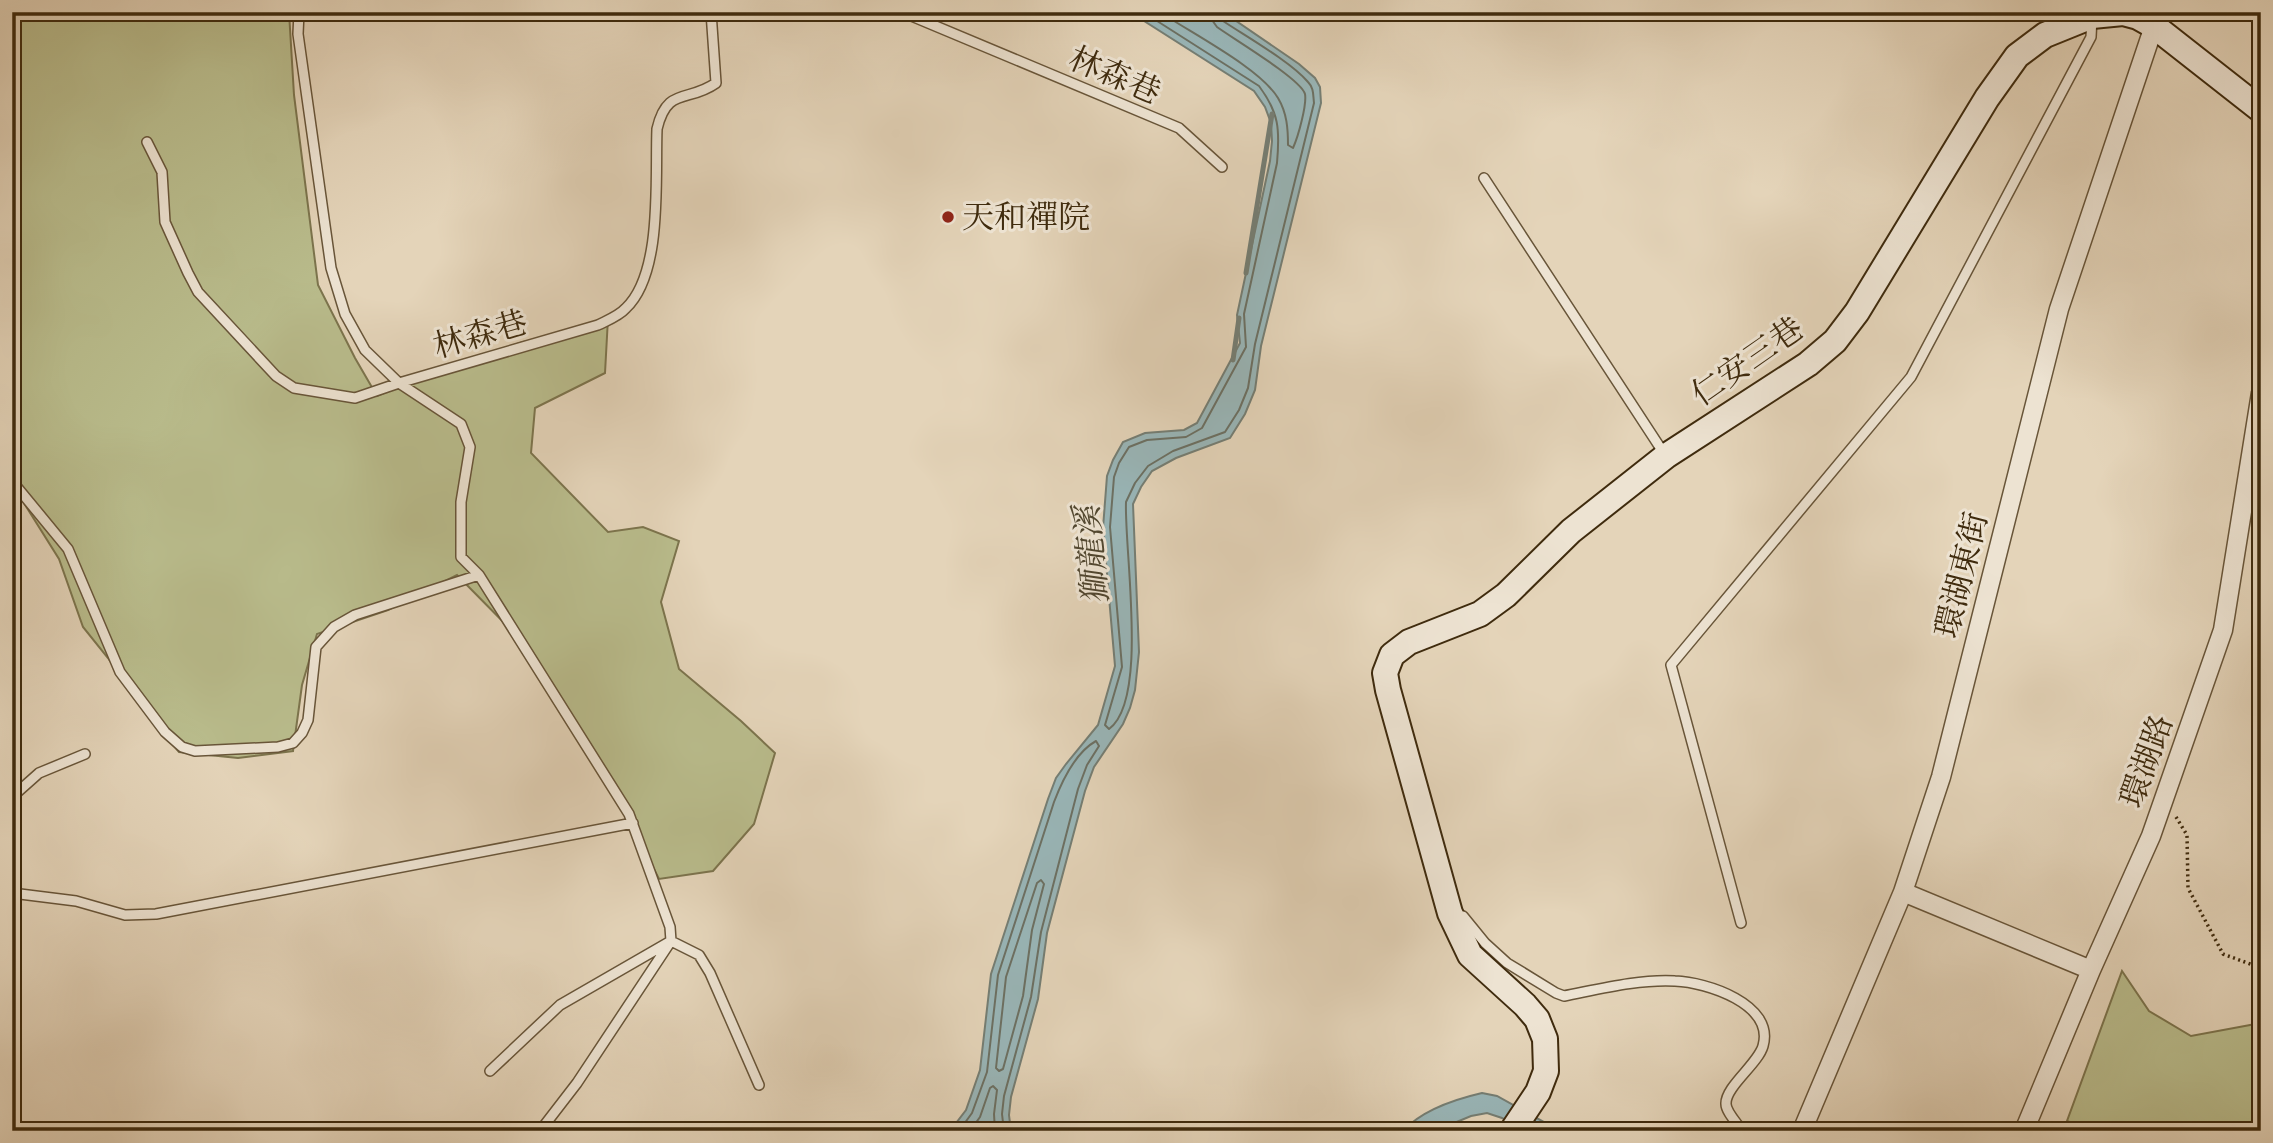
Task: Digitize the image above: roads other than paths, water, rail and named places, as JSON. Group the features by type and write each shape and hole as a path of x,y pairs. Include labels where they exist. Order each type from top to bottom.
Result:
{"street":[{"name":"仁安三巷","path":"1444,892 1388,691 1385,673 1392,655 1409,642 1489,608 1506,595 1570,531 1666,456 1808,364 1835,341 1857,312 1987,98 2017,56 2045,35 2094,13 2123,13 2138,17 2154,26 2261,110"},
{"name":"環湖東街","path":"1802,1131 1903,892 1941,777 2059,309 2154,26"},
{"name":"環湖路","path":"2024,1131 2165,800 2223,630 2261,393"},
{"path":"1444,892 1450,913 1470,955 1525,1005 1536,1019 1545,1039 1546,1071 1538,1092 1512,1131"},
{"path":"1903,892 2091,970"}],"lane":[{"name":"林森巷","path":"299,12 298,34 331,268 345,314 365,350 399,383 598,325 627,307 642,286 652,254 657,130 660,116 670,101 716,83 711,12"},
{"name":"林森巷","path":"902,12 1179,128 1222,167"},
{"path":"1741,923 1671,665 1911,377 2091,37 2094,13"},
{"path":"147,142 162,172 166,222 198,292 276,376 294,388 355,398 399,383 460,424 470,447 461,502 461,557 479,575 634,823 670,926 671,941 576,1083 540,1131"},
{"path":"1484,178 1666,456"},
{"path":"12,481 68,549 120,672 165,732 182,747 195,751 278,747 293,743 308,720 316,647 334,627 355,615 479,575"},
{"path":"12,797 39,773 85,754"},
{"path":"12,893 76,901 125,915 156,914 634,823"},
{"path":"1444,892 1485,943 1507,963 1556,993 1564,996 1638,983 1676,981 1704,985 1742,1001 1754,1010 1764,1031 1763,1045 1725,1102 1742,1131"},
{"path":"490,1071 559,1005 671,941"},
{"path":"671,941 699,955 710,973 759,1085"}],"water":[{"name":"獅龍溪","path":"1130,12 1223,12 1315,78 1320,87 1321,103 1261,346 1255,390 1245,414 1230,438 1176,458 1152,471 1133,504 1139,652 1135,690 1123,724 1094,767 1085,791 1047,933 1038,999 1011,1097 1011,1131 950,1131 966,1110 980,1070 991,974 1048,799 1056,778 1098,725 1115,666 1103,528 1107,476 1123,442 1145,433 1184,430 1197,423 1240,343 1237,315 1270,161 1271,123 1265,107 1254,91"},
{"path":"1482,1093 1497,1096 1560,1131 1523,1131 1502,1118 1487,1113 1471,1116 1435,1131 1403,1131 1429,1111"}],"waterway":[{"name":"獅龍溪","path":"1246,273 1272,114"},
{"name":"獅龍溪","path":"1233,360 1239,318"}],"place":[{"name":"天和禪院","path":"948,217"}]}
